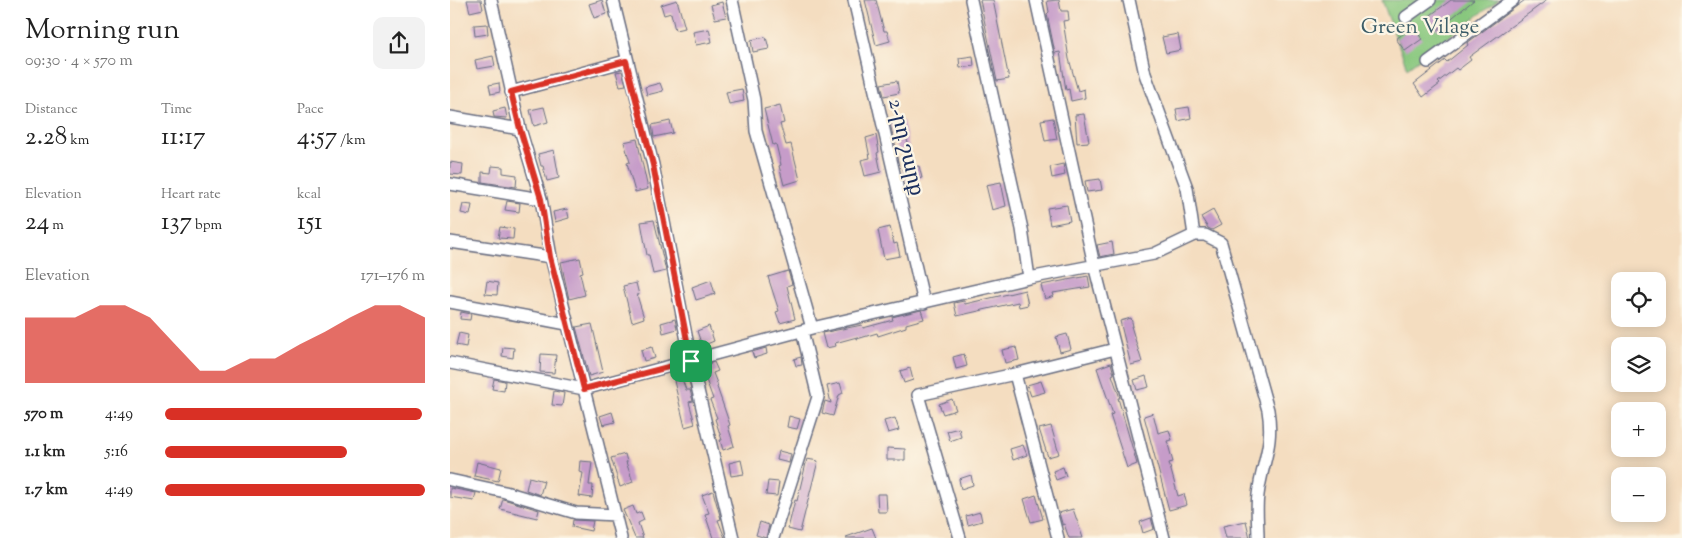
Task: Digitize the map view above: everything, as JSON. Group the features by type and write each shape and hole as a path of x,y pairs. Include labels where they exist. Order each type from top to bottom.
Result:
{"street":[{"path":"491,0 520,129 541,199 550,257 621,538"},
{"path":"613,0 626,61 653,165 691,361 733,538"},
{"path":"732,0 754,100 756,131 807,330 818,397 773,538"},
{"name":"2-րդ շարք","path":"854,0 924,303"},
{"path":"971,0 1022,228 1029,278"},
{"path":"1036,0 1094,265 1164,538"},
{"path":"1129,0 1145,74 1187,188 1194,235"},
{"path":"1406,17 1430,0"},
{"path":"1428,62 1512,0"},
{"path":"511,92 626,61"},
{"path":"450,117 520,129"},
{"path":"450,184 541,199"},
{"path":"450,363 584,389 807,330 1029,278 1154,254 1194,235 1205,235 1221,243 1268,410 1271,428 1268,451 1257,496 1258,538"},
{"path":"450,242 550,257"},
{"path":"450,302 567,324"},
{"path":"960,538 918,395 1015,374 1115,349"},
{"path":"1015,374 1058,538"},
{"path":"450,480 505,492 576,513 616,515"}],"green space":[{"name":"Green Vilage","path":"1382,0 1499,0 1407,68"}],"building":[{"path":"467,0 481,0 483,9 470,12"},
{"path":"602,0 606,14 594,18 589,4"},
{"path":"677,0 685,28 675,30 671,13 664,15 661,5"},
{"path":"865,0 876,0 884,31 887,31 890,41 876,45"},
{"path":"980,0 993,0 1009,79 997,81"},
{"path":"1059,0 1061,11 1068,11 1069,20 1063,21 1069,59 1078,91 1084,89 1085,98 1071,101 1069,89 1066,90 1060,52 1055,53 1047,14 1049,12 1047,1"},
{"path":"1451,0 1474,0 1437,30 1428,17"},
{"path":"1525,0 1547,0 1469,57 1471,60 1458,70 1456,68 1423,97 1414,84 1445,60 1447,62 1468,45 1467,43"},
{"path":"722,2 726,17 715,19 711,5"},
{"path":"487,24 488,34 475,36 474,25"},
{"path":"1413,26 1422,39 1405,51 1396,39"},
{"path":"709,29 712,42 696,45 693,32"},
{"path":"1178,34 1181,50 1166,53 1162,37"},
{"path":"766,37 769,49 753,52 751,40"},
{"path":"493,56 495,66 477,69 475,60"},
{"path":"973,56 974,66 960,68 959,58"},
{"path":"622,71 626,85 620,86 616,72"},
{"path":"897,81 899,93 884,96 881,84"},
{"path":"499,83 500,92 491,94 489,85"},
{"path":"660,83 663,91 647,95 645,87"},
{"path":"742,89 744,101 729,104 726,92"},
{"path":"780,105 784,123 780,124 786,145 791,144 800,180 784,185 776,144 773,145 764,109"},
{"path":"544,107 548,122 534,126 530,110"},
{"path":"1189,107 1191,118 1178,121 1176,109"},
{"path":"505,108 507,118 494,117 493,111"},
{"path":"1084,114 1089,142 1077,143 1075,115"},
{"path":"1053,118 1057,139 1045,141 1041,120"},
{"path":"670,121 673,133 654,137 652,125"},
{"path":"903,121 909,148 897,151 890,124"},
{"path":"876,135 881,172 865,176 861,160 870,158 866,138"},
{"path":"637,139 648,189 635,192 627,163 630,162 624,142"},
{"path":"554,150 559,178 547,181 538,154"},
{"path":"450,162 463,164 462,175 450,174"},
{"path":"1063,164 1065,175 1052,178 1050,167"},
{"path":"492,166 503,167 503,173 517,175 516,187 482,182 482,172 491,173"},
{"path":"919,166 922,178 906,181 903,169"},
{"path":"1100,179 1102,190 1087,192 1085,181"},
{"path":"1001,182 1006,206 992,210 986,185"},
{"path":"507,201 520,203 519,212 505,210"},
{"path":"463,204 472,205 470,215 461,213"},
{"path":"1067,205 1070,221 1050,225 1047,208"},
{"path":"567,209 569,218 555,222 553,212"},
{"path":"1213,210 1221,225 1212,230 1208,228 1201,217"},
{"path":"654,220 666,271 653,274 649,255 647,255 641,222"},
{"path":"500,227 514,229 513,239 498,238"},
{"path":"890,227 894,244 897,243 900,256 884,259 878,230"},
{"path":"1112,242 1114,254 1100,257 1097,245"},
{"path":"580,258 583,272 580,273 585,295 569,299 561,262"},
{"path":"788,271 792,284 787,286 795,319 780,323 776,312 779,311 768,277"},
{"path":"1088,276 1090,287 1053,293 1054,296 1045,299 1041,285"},
{"path":"711,280 715,294 696,300 692,287"},
{"path":"487,281 498,283 497,295 485,294"},
{"path":"636,283 639,295 637,295 644,318 632,322 623,286"},
{"path":"1025,290 1028,305 1019,307 1018,302 957,316 954,303 964,301 965,304"},
{"path":"921,310 924,319 906,324 906,327 878,336 877,333 857,339 857,337 835,343 836,346 826,348 822,333 862,325 863,328 893,320 892,317"},
{"path":"461,312 471,314 470,320 460,319"},
{"path":"1131,318 1133,326 1131,326 1142,362 1131,365 1120,321"},
{"path":"675,319 677,329 663,333 661,323"},
{"path":"592,324 603,372 589,376 576,327"},
{"path":"709,326 714,341 702,346 697,331"},
{"path":"459,333 468,335 466,347 456,345"},
{"path":"1067,334 1071,349 1060,352 1056,337"},
{"path":"503,347 514,348 513,358 502,356"},
{"path":"652,347 655,358 644,361 641,350"},
{"path":"1016,347 1019,360 1005,363 1002,350"},
{"path":"766,348 767,354 754,358 752,352"},
{"path":"541,354 556,355 554,373 540,372"},
{"path":"964,354 967,366 956,369 953,357"},
{"path":"801,357 802,365 796,366 794,359"},
{"path":"714,362 718,371 713,373 730,425 728,426 734,446 723,450 720,440 722,440 715,419 717,418 710,400 713,399 701,366"},
{"path":"1111,363 1114,374 1112,375 1137,464 1127,468 1110,415 1113,414 1097,368"},
{"path":"910,368 913,380 904,383 900,371"},
{"path":"1146,376 1149,387 1137,390 1134,380"},
{"path":"494,379 505,381 504,391 492,389"},
{"path":"682,379 686,390 690,390 693,401 689,402 695,424 685,427 674,381"},
{"path":"1041,381 1045,392 1031,396 1027,385"},
{"path":"840,383 843,393 839,395 833,416 822,413 825,401 831,403 827,386"},
{"path":"554,391 564,393 562,406 552,405"},
{"path":"952,399 956,410 943,414 939,404"},
{"path":"612,412 615,422 603,425 600,416"},
{"path":"1153,413 1158,433 1169,430 1172,440 1167,441 1173,462 1169,463 1178,496 1184,494 1187,505 1169,510 1144,416"},
{"path":"789,416 800,419 797,429 787,427"},
{"path":"895,418 899,430 888,433 884,421"},
{"path":"1051,426 1059,454 1048,457 1039,429"},
{"path":"959,428 961,437 950,441 947,431"},
{"path":"1023,445 1027,455 1013,460 1010,449"},
{"path":"887,448 905,449 905,460 887,460"},
{"path":"779,451 791,454 789,463 777,460"},
{"path":"625,454 633,482 620,487 611,458"},
{"path":"807,459 818,461 800,532 788,529"},
{"path":"741,460 744,474 731,476 729,463"},
{"path":"580,461 592,462 589,485 593,485 592,498 579,496 583,473 579,472"},
{"path":"477,462 501,468 498,481 474,476"},
{"path":"1063,467 1066,476 1056,480 1053,471"},
{"path":"971,475 973,485 961,489 959,479"},
{"path":"529,477 544,481 540,495 526,490"},
{"path":"768,481 779,482 777,496 766,495"},
{"path":"450,488 476,493 474,501 450,497"},
{"path":"713,491 721,519 718,520 725,538 713,538 705,514 709,513 702,495"},
{"path":"877,494 886,494 887,512 878,512"},
{"path":"1036,495 1043,519 1031,522 1024,499"},
{"path":"503,499 539,510 537,518 500,509"},
{"path":"633,506 636,514 641,512 644,520 638,523 643,538 635,538 623,510"},
{"path":"1073,509 1083,538 1069,538 1064,524 1062,525 1059,513"},
{"path":"980,512 982,521 968,525 966,516"},
{"path":"1151,518 1154,529 1143,533 1140,522"},
{"path":"573,520 593,521 591,531 572,527"},
{"path":"1246,521 1250,538 1226,538 1223,526"},
{"path":"760,522 769,525 766,538 756,535"},
{"path":"872,528 876,538 846,538 846,537"}],"route":[{"path":"626,61 653,165 691,361 584,389 550,257 541,199 511,92 626,61"}]}
